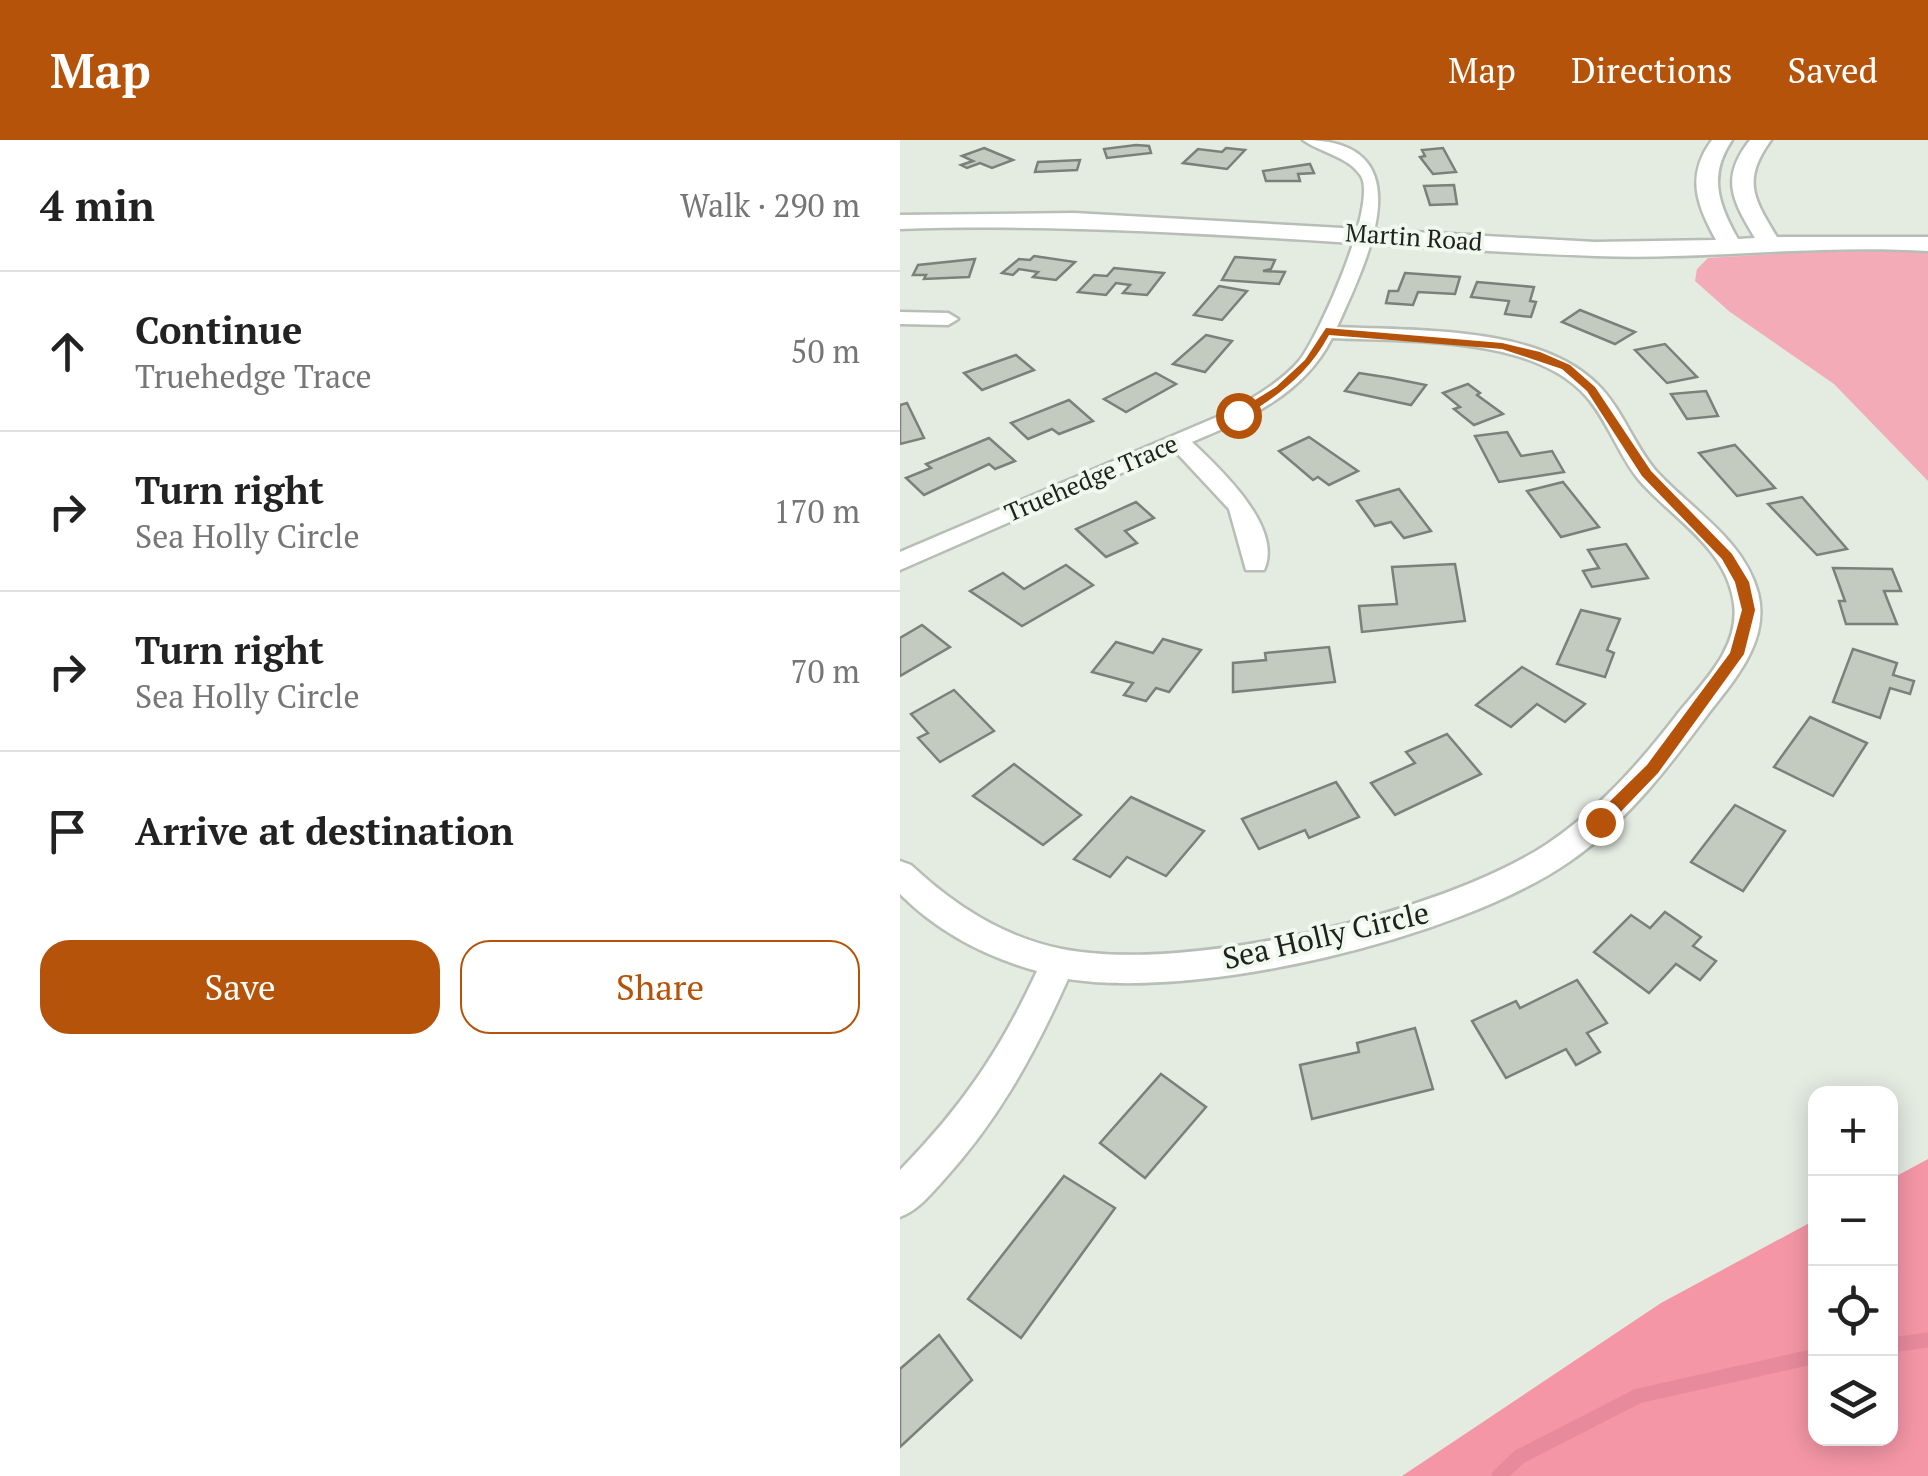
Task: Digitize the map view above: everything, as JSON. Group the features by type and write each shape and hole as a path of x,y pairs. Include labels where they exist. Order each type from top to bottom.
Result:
{"street":[{"name":"Truehedge Trace","path":"900,562 966,530 1238,415 1280,390 1309,362 1326,332 1375,204 1372,181 1356,163 1311,140"},
{"path":"1722,140 1710,156 1704,174 1704,194 1732,249"},
{"path":"1762,140 1748,155 1741,191 1771,246"},
{"name":"Martin Road","path":"900,222 1096,218 1594,249 1928,244"},
{"path":"900,318 948,320"},
{"name":"Sea Holly Circle","path":"900,874 944,916 996,944 1058,963 1114,970 1172,969 1343,939 1448,909 1532,870 1600,822 1652,769 1737,654 1748,610 1742,582 1728,556 1646,474 1592,389 1566,367 1502,346 1326,332"},
{"path":"1178,441 1244,508 1254,534 1254,564"},
{"path":"900,1198 958,1136 1020,1048 1058,963"}],"shaded area":[{"path":"1857,249 1928,251 1928,481 1834,384 1730,312 1695,281 1697,269 1708,258"},
{"path":"1928,1159 1928,1476 1402,1476 1661,1303 1808,1224 1808,1446 1898,1446 1898,1175"}],"building":[{"path":"1149,146 1151,153 1107,158 1104,149"},
{"path":"984,148 1013,160 992,168 980,163 967,168 961,165 973,161 962,156"},
{"path":"1226,148 1245,150 1227,169 1183,163 1198,149 1222,152"},
{"path":"1443,148 1456,172 1433,174 1420,157 1425,156 1422,150"},
{"path":"1080,160 1077,170 1035,172 1038,162"},
{"path":"1310,164 1314,173 1298,174 1300,181 1266,181 1263,171"},
{"path":"1454,185 1457,204 1430,205 1424,186"},
{"path":"1034,256 1075,262 1056,280 1033,277 1038,272 1019,269 1013,275 1002,273 1019,259 1030,260"},
{"path":"1235,257 1275,260 1271,269 1263,271 1285,272 1279,284 1222,280"},
{"path":"975,259 969,277 924,279 926,275 913,275 918,265"},
{"path":"1114,268 1164,273 1147,295 1123,293 1130,285 1116,283 1106,295 1078,292 1094,275 1107,276"},
{"path":"1405,273 1460,277 1455,294 1418,292 1413,305 1386,303 1389,291 1398,291"},
{"path":"1477,282 1534,287 1530,301 1536,302 1531,317 1505,314 1509,301 1471,297"},
{"path":"1219,286 1247,291 1222,320 1194,315"},
{"path":"1580,310 1635,332 1615,344 1562,322"},
{"path":"1206,335 1232,341 1205,372 1173,364"},
{"path":"1665,344 1697,377 1667,383 1635,350"},
{"path":"1016,355 1034,370 982,390 964,373"},
{"path":"1156,373 1176,384 1126,412 1104,399"},
{"path":"1359,373 1426,385 1411,405 1345,391"},
{"path":"1468,384 1503,414 1474,425 1454,409 1460,407 1443,393"},
{"path":"1706,391 1718,416 1687,419 1671,394"},
{"path":"1069,400 1093,421 1059,434 1052,429 1028,439 1011,423"},
{"path":"907,403 924,438 900,444 900,405"},
{"path":"1507,432 1521,456 1552,451 1564,472 1499,482 1475,436"},
{"path":"1309,437 1358,471 1329,485 1318,477 1313,480 1279,451"},
{"path":"989,438 1015,461 995,469 989,464 924,495 906,478 931,468 926,464"},
{"path":"1735,445 1775,488 1737,496 1699,453"},
{"path":"1563,482 1599,527 1561,537 1527,491"},
{"path":"1399,489 1431,531 1404,538 1391,522 1375,526 1357,501"},
{"path":"1802,497 1847,549 1817,555 1768,504"},
{"path":"1136,502 1154,518 1125,531 1137,543 1106,557 1076,529"},
{"path":"1626,544 1648,578 1592,587 1583,571 1599,568 1588,550"},
{"path":"1455,564 1465,621 1362,632 1359,606 1397,604 1392,567"},
{"path":"1066,565 1093,585 1022,626 970,591 1003,573 1024,589"},
{"path":"1833,568 1892,569 1901,591 1884,591 1897,624 1846,624 1839,601 1845,601"},
{"path":"1581,610 1620,619 1607,650 1614,653 1605,677 1557,664"},
{"path":"922,625 950,647 900,676 900,638"},
{"path":"1163,639 1201,650 1169,692 1156,688 1146,701 1124,695 1133,683 1092,672 1116,642 1153,653"},
{"path":"1329,647 1335,682 1233,692 1233,663 1266,660 1265,653"},
{"path":"1853,649 1897,663 1893,675 1914,681 1910,694 1890,688 1880,718 1833,702"},
{"path":"1522,667 1585,704 1565,722 1537,704 1511,727 1476,705"},
{"path":"954,690 994,731 940,762 918,738 928,733 911,714"},
{"path":"1810,717 1867,743 1833,796 1774,767"},
{"path":"1447,734 1481,774 1395,815 1371,783 1415,763 1406,752"},
{"path":"1014,764 1081,815 1043,845 973,796"},
{"path":"1336,782 1359,817 1309,838 1305,830 1259,849 1242,819"},
{"path":"1131,797 1204,831 1166,876 1127,857 1110,877 1074,859"},
{"path":"1735,805 1785,831 1743,891 1691,862"},
{"path":"1665,912 1701,937 1693,946 1716,961 1700,980 1676,964 1649,993 1594,952 1631,915 1650,928"},
{"path":"1577,980 1607,1023 1587,1033 1600,1052 1576,1065 1566,1049 1506,1078 1472,1021 1516,1001 1520,1008"},
{"path":"1415,1028 1433,1089 1312,1119 1300,1065 1359,1052 1357,1043"},
{"path":"1161,1074 1206,1107 1145,1178 1100,1143"},
{"path":"1064,1176 1115,1208 1021,1338 968,1299"},
{"path":"939,1335 972,1380 900,1447 900,1369"}],"waterway":[{"path":"1898,1344 1928,1340"},
{"path":"1499,1476 1519,1457 1638,1396 1808,1358"}],"route":[{"path":"1238,415 1280,390 1309,362 1326,332 1502,346 1566,367 1592,389 1646,474 1728,556 1742,582 1748,610 1746,631 1737,654 1652,769 1600,822"}]}
